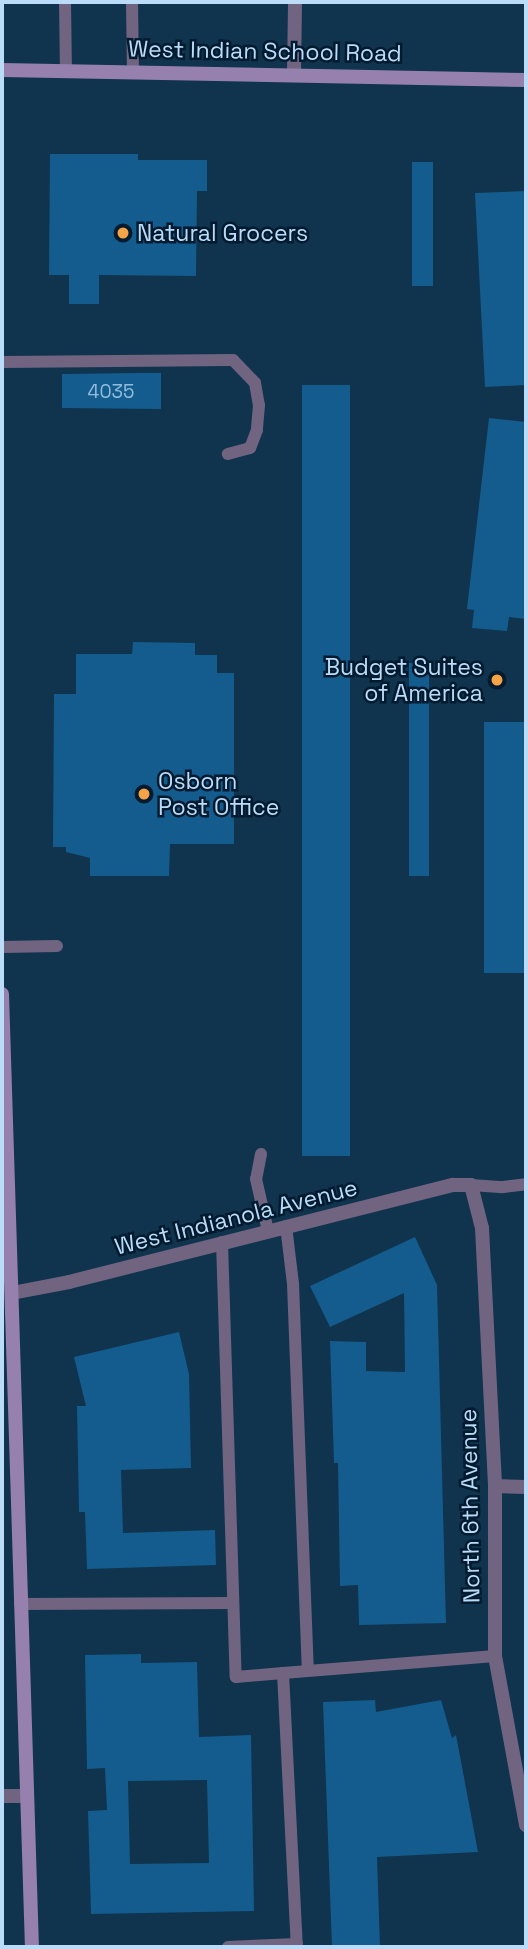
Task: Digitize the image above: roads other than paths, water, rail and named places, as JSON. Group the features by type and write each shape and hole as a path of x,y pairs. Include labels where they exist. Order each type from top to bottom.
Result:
{"main road":[{"name":"West Indian School Road","path":"2,69 526,79"},
{"path":"2,994 32,1947"}],"street":[{"path":"294,75 295,2"},
{"name":"West Indianola Avenue","path":"12,1293 69,1282 453,1185 471,1185"},
{"name":"North 6th Avenue","path":"471,1185 482,1228 495,1486 495,1656 526,1825"},
{"path":"495,1486 526,1487"},
{"path":"2,1797 27,1796"}],"lane":[{"path":"65,2 66,69"},
{"path":"132,2 133,71"},
{"path":"2,362 233,360 255,383 259,405 257,430 250,448 228,454"},
{"path":"2,947 57,946"},
{"path":"261,1154 256,1179 268,1231"},
{"path":"471,1185 503,1187 526,1184"},
{"path":"286,1226 293,1284 308,1669"},
{"path":"222,1242 236,1677 308,1669 495,1656"},
{"path":"20,1604 233,1603"},
{"path":"228,1947 297,1946 283,1672"}],"place":[{"name":"Natural Grocers","path":"123,233"},
{"name":"Budget Suites of America","path":"497,680"},
{"name":"Osborn Post Office","path":"144,794"}]}
